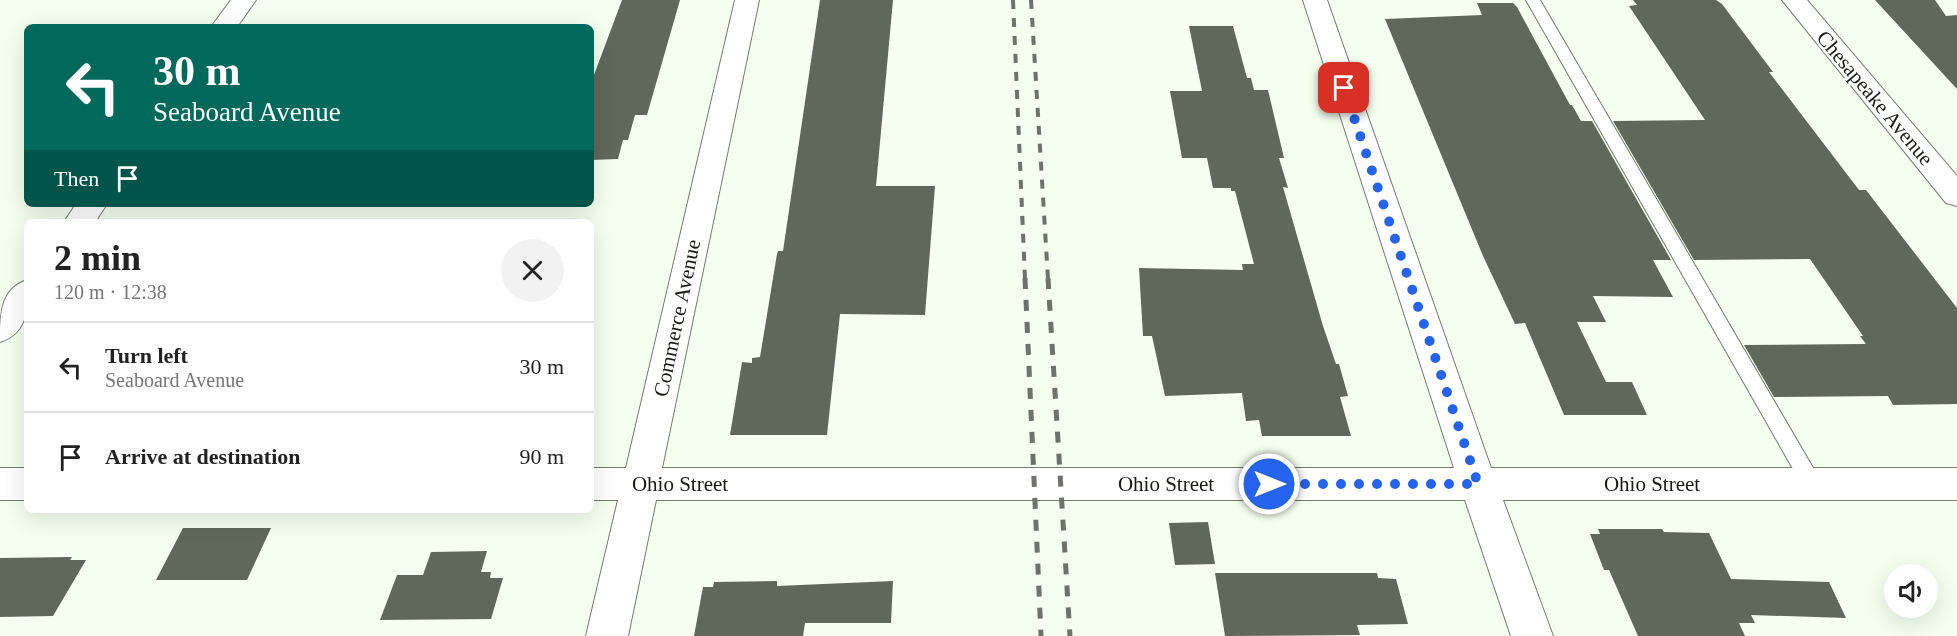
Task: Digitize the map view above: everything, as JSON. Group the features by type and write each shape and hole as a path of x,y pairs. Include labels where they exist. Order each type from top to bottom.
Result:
{"street":[{"path":"226,24 244,0"},
{"name":"Commerce Avenue","path":"607,636 747,0"},
{"path":"1315,0 1478,484 1532,636"},
{"name":"Chesapeake Avenue","path":"1794,0 1957,196"},
{"path":"0,329 24,296"},
{"path":"0,484 24,484"},
{"name":"Ohio Street","path":"594,484 1957,484"}],"lane":[{"path":"1533,0 1812,484"}],"building":[{"path":"622,0 680,0 647,115 635,115 628,140 623,140 618,159 594,160 594,75"},
{"path":"820,0 893,0 876,186 935,186 925,315 840,314 827,435 730,435 742,362 752,363 752,358 760,357 777,254 778,251 783,251"},
{"path":"1633,0 1716,0 1722,4 1773,72 1769,72 1859,190 1866,190 1957,308 1957,404 1893,405 1888,396 1774,397 1744,345 1866,344 1860,336 1863,336 1810,259 1694,260 1613,121 1705,120 1629,6 1637,5"},
{"path":"1875,0 1935,0 1946,16 1957,15 1957,89"},
{"path":"1477,3 1513,3 1517,7 1570,105 1581,121 1592,121 1671,260 1653,260 1673,297 1593,296 1606,322 1577,322 1606,382 1632,382 1647,415 1564,415 1525,323 1515,324 1483,256 1385,19 1482,15"},
{"path":"1189,26 1233,26 1247,78 1251,78 1254,90 1268,90 1284,158 1279,158 1288,188 1283,187 1323,326 1336,364 1339,364 1348,396 1340,397 1351,436 1262,436 1259,420 1246,421 1242,393 1165,396 1152,336 1143,336 1139,268 1243,270 1242,264 1254,264 1235,191 1231,191 1231,188 1213,188 1207,158 1182,158 1170,91 1202,91"},
{"path":"1208,522 1215,564 1175,565 1169,523"},
{"path":"183,528 271,528 247,580 156,580"},
{"path":"1598,529 1662,529 1664,532 1709,533 1731,579 1829,582 1846,618 1751,615 1755,623 1739,623 1745,636 1638,636 1609,570 1604,570 1590,534 1600,534"},
{"path":"487,551 481,572 491,572 490,578 503,578 491,619 380,620 397,575 423,575 431,552"},
{"path":"72,557 70,560 86,560 53,616 0,617 0,558"},
{"path":"1215,573 1377,573 1378,578 1396,579 1408,624 1357,625 1360,635 1225,636"},
{"path":"777,581 777,586 893,581 891,623 805,623 803,636 694,636 703,587 713,587 714,582"}],"railway":[{"path":"1013,0 1025,279"},
{"path":"1031,0 1048,279"},
{"path":"1025,278 1041,636"},
{"path":"1048,278 1070,636"}],"route":[{"path":"1269,484 1478,484 1344,88"}]}
